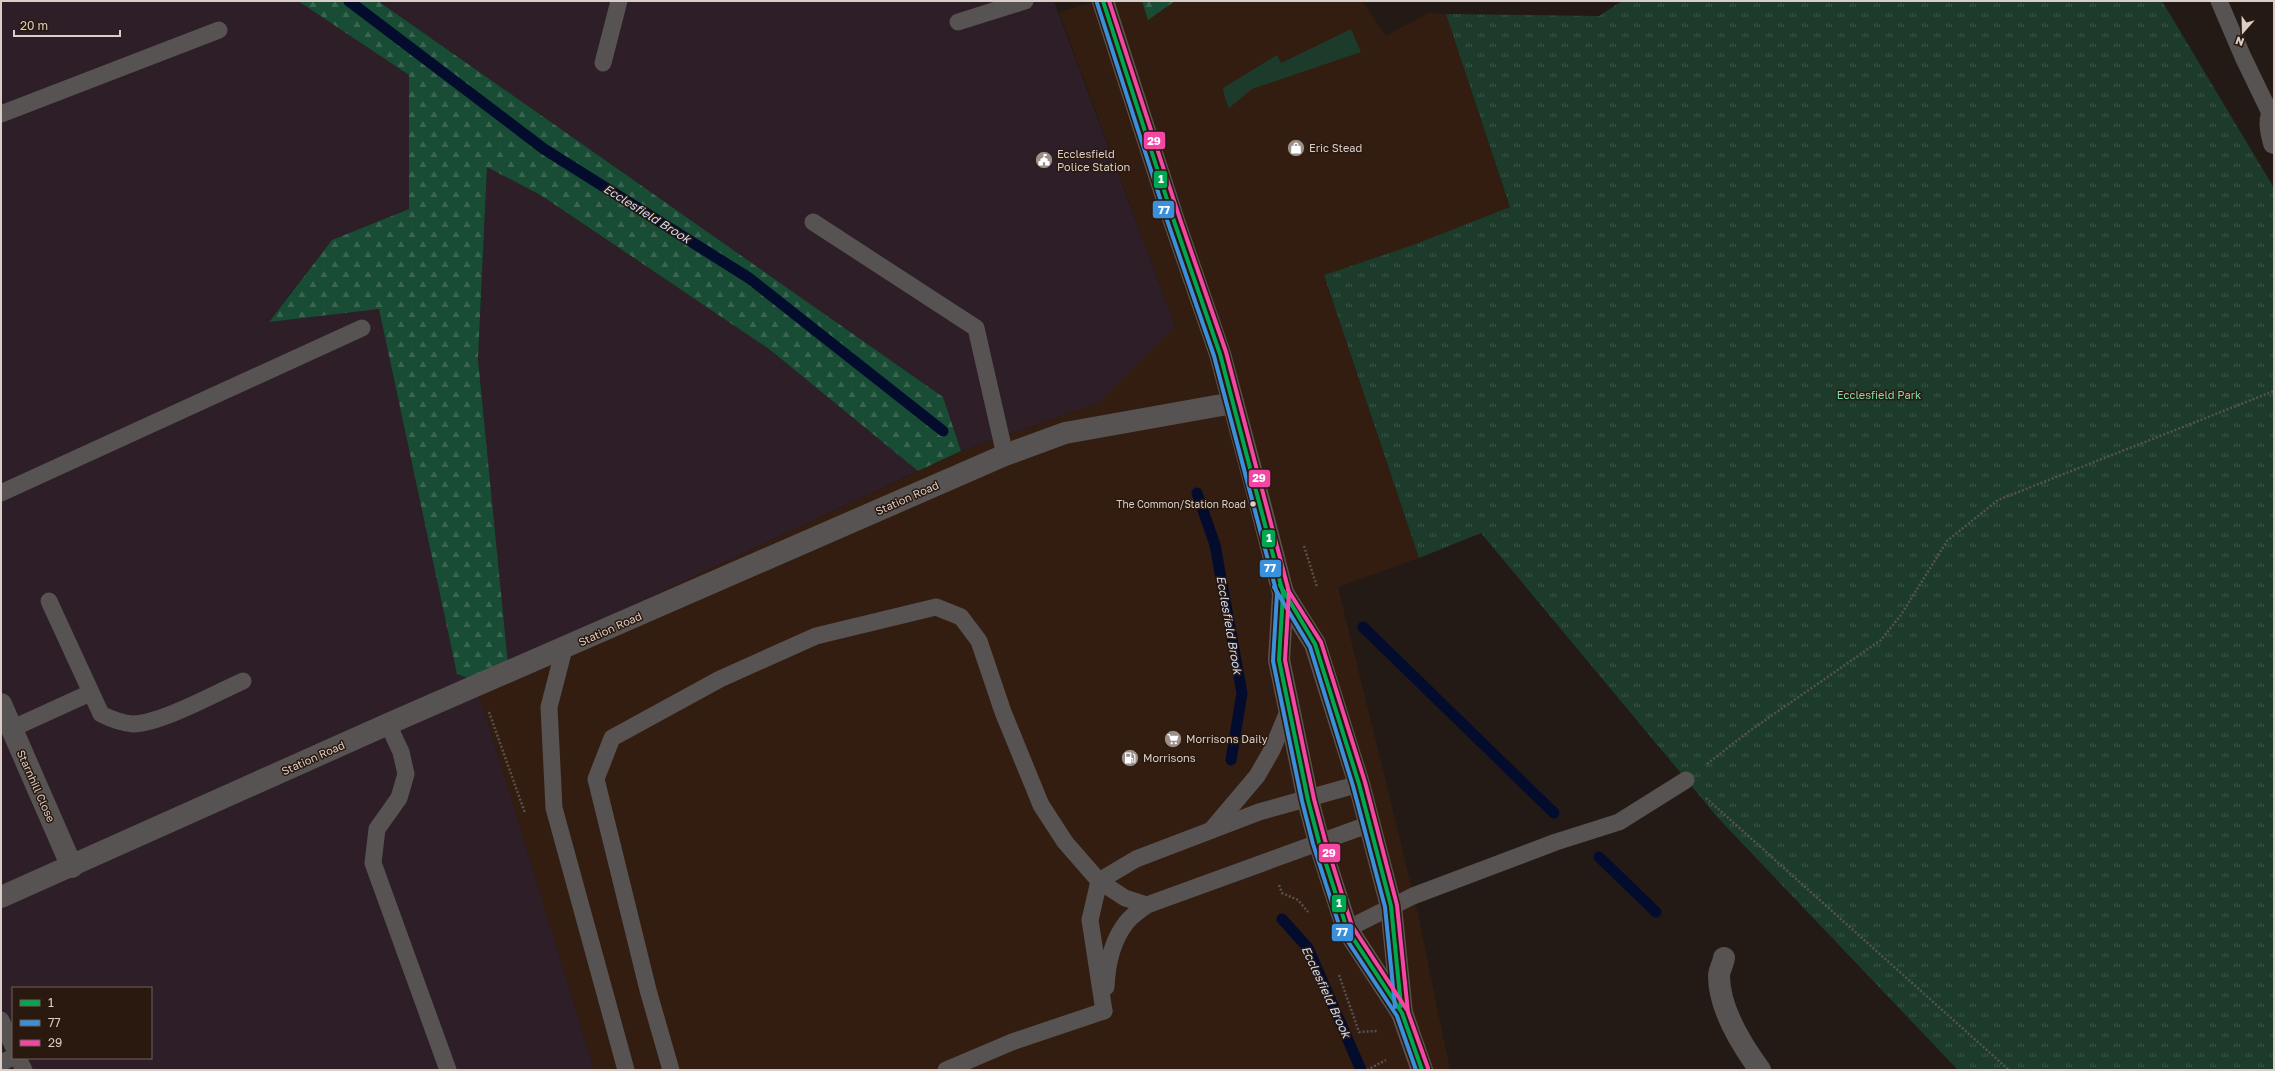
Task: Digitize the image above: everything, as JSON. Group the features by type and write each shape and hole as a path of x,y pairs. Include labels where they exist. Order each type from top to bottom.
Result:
{"main road":[{"path":"1103,1 1174,221 1220,354 1282,593 1279,660 1308,800 1319,842 1347,929 1402,1013"},
{"path":"1282,593 1315,644 1359,784 1391,906 1402,1013 1422,1070"}],"street":[{"path":"2273,112 2271,131 2274,143"},
{"name":"Station Road","path":"1,897 72,867 388,724 564,649 1005,455 1065,433 1233,403"},
{"name":"Starnhill Close","path":"1,704 72,867"},
{"path":"1724,958 1718,975 1725,1008 1749,1055 1760,1070"}],"lane":[{"path":"603,63 619,1"},
{"path":"958,22 1025,1"},
{"path":"2220,1 2243,57 2273,112"},
{"path":"1,114 219,30"},
{"path":"813,222 976,328 1005,455"},
{"path":"1,493 362,328"},
{"path":"49,602 101,714 114,721 134,724 157,719 243,681"},
{"path":"671,1070 648,990 596,779 612,738 720,679 816,636 936,607 961,617 979,641 1003,712 1041,804 1065,842 1099,881 1125,898 1147,905"},
{"path":"564,649 549,707 554,808 626,1070"},
{"path":"11,729 90,693"},
{"path":"1212,830 1257,776 1272,750 1289,709"},
{"path":"388,724 401,752 406,774 399,798 378,829 373,863 448,1070"},
{"path":"1347,929 1391,906 1556,842 1619,822 1686,780"},
{"path":"1104,1011 1096,969 1090,920 1099,881 1136,859 1259,812 1308,800 1359,784"},
{"path":"1104,1011 1106,970 1114,943 1126,922 1147,905 1370,824"},
{"path":"946,1070 1012,1042 1104,1011"},
{"path":"1,1020 12,1044"},
{"path":"1,1063 12,1058"},
{"path":"18,1059 24,1070"}],"path":[{"path":"2009,1070 1686,780 1748,732 1881,640 1901,615 1947,541 1998,500 2274,391"},
{"path":"1367,1070 1371,1068"}],"shaded area":[{"path":"1,1 298,1 409,75 409,209 332,240 269,321 379,309 457,674 473,680 488,722 594,1070 1,1070"},
{"path":"378,1 1054,1 1175,326 1098,403 961,451 943,397"},
{"path":"1098,1 1362,1 1386,36 1428,13 1446,14 1510,207 1413,245 1324,275 1419,558 1338,587 1416,905 1450,1070 594,1070 488,722 473,680 961,451 1098,403 1175,326 1059,12"},
{"path":"487,167 542,196 769,349 918,471 508,664 478,359"}],"green space":[{"path":"298,1 378,1 943,397 961,451 918,471 769,349 542,196 487,167 478,359 508,664 473,680 457,674 379,309 269,322 332,240 409,209 409,75"},
{"path":"1142,1 1175,1 1148,20"},
{"name":"Ecclesfield Park","path":"1622,1 2162,1 2274,188 2274,1070 1958,1070 1719,819 1481,533 1419,558 1324,275 1413,245 1510,207 1446,14 1599,16"},
{"path":"1351,29 1361,52 1252,89 1229,108 1225,99 1223,88 1277,55 1281,63"}],"waterway":[{"name":"Ecclesfield Brook","path":"349,1 544,149 749,278 943,431"},
{"name":"Ecclesfield Brook","path":"1197,493 1215,545 1242,693 1231,760"},
{"path":"1363,627 1554,813"},
{"path":"1599,857 1656,912"},
{"name":"Ecclesfield Brook","path":"1282,919 1308,948 1361,1070"}],"transit line":[{"name":"1","path":"1103,1 1174,221 1220,354 1283,593 1279,660 1308,800 1319,842 1347,929 1402,1013 1422,1070"},
{"name":"29","path":"1109,1 1180,219 1226,352 1289,592 1285,660 1314,799 1325,840 1352,926 1407,1010"},
{"name":"77","path":"1097,3 1168,223 1214,356 1277,594 1273,661 1302,801 1313,844 1341,931 1397,1016 1416,1070"},
{"name":"1","path":"1280,585 1315,644 1359,784 1391,906 1401,1006"},
{"name":"77","path":"1274,587 1310,647 1353,786 1385,907 1395,1007"},
{"name":"29","path":"1288,590 1321,642 1365,782 1397,905 1408,1012 1428,1068"}],"place":[{"name":"Eric Stead","path":"1296,148"},
{"name":"Ecclesfield Police Station","path":"1044,160"},
{"name":"The Common/Station Road","path":"1253,504"},
{"name":"Morrisons Daily","path":"1173,739"},
{"name":"Morrisons","path":"1130,758"}]}
